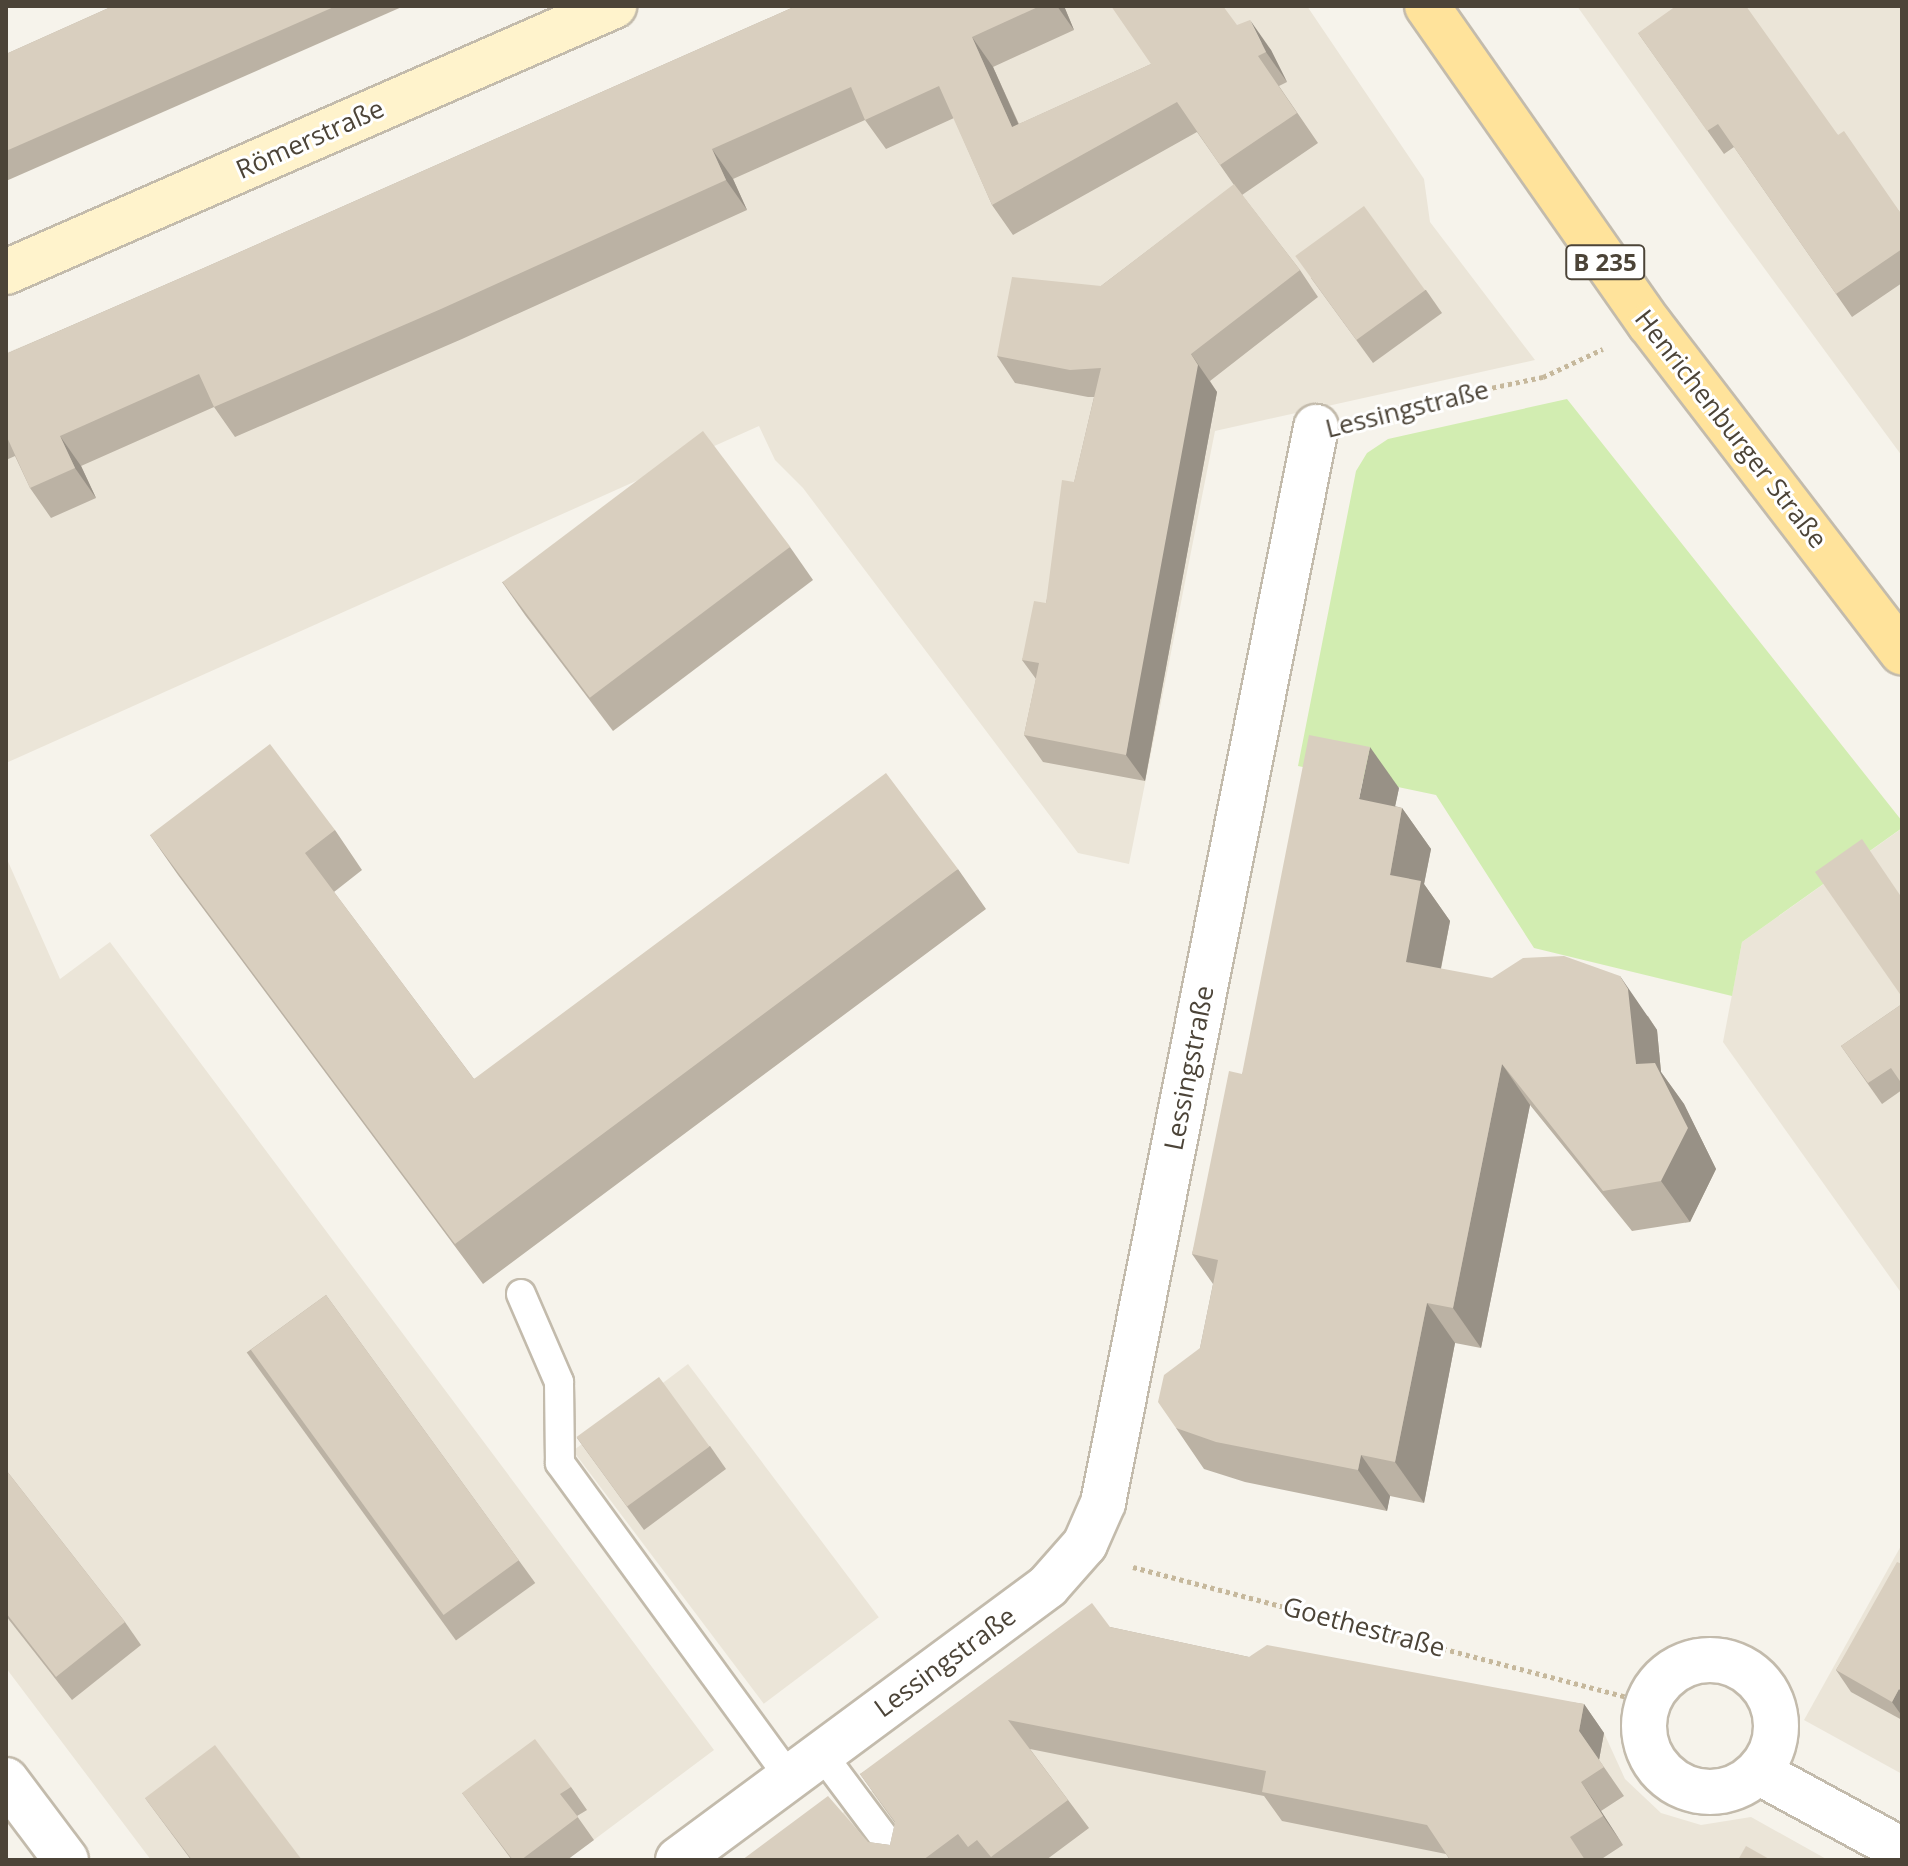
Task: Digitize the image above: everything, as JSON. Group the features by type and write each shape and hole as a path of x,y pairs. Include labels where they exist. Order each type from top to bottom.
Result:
{"main road":[{"name":"Römerstraße","path":"6,272 614,6"},
{"name":"Henrichenburger Straße","path":"1427,6 1650,324 1902,652"}],"street":[{"name":"Lessingstraße","path":"678,1860 1048,1586 1085,1544 1103,1503 1316,427"},
{"path":"1725,1658 1765,1683 1779,1729 1760,1773 1728,1791 1691,1791 1660,1771 1643,1738 1646,1702 1678,1666 1725,1658"},
{"path":"1760,1773 1902,1850"},
{"path":"6,1780 66,1860"}],"lane":[{"path":"521,1294 559,1382 560,1463 805,1765 901,1860"}],"path":[{"name":"Lessingstraße","path":"1316,427 1543,377 1650,324"},
{"name":"Goethestraße","path":"1085,1544 1110,1560 1646,1702"}],"shaded area":[{"path":"844,6 1307,6 1424,179 1430,222 1535,360 1215,431 1129,864 1078,853 803,488 775,460 759,426 6,763 6,353"},
{"path":"1577,6 1902,6 1902,456 1726,216"},
{"path":"1901,829 1902,1294 1723,1042 1742,942"},
{"path":"6,857 60,979 110,942 714,1750 567,1860 151,1860 6,1668"},
{"path":"688,1364 879,1617 764,1704 573,1451"},
{"path":"1902,1544 1902,1774 1804,1720"},
{"path":"1093,1625 1604,1733 1625,1779 1661,1813 1701,1825 1751,1817 1828,1860 780,1860"}],"green space":[{"path":"1567,399 1902,821 1902,828 1742,942 1732,996 1534,948 1436,795 1298,766 1356,471 1367,453 1388,439"}],"building":[{"path":"113,6 336,6 6,151 6,54"},
{"path":"796,6 1040,6 972,37 1012,127 1151,64 1111,6 1223,6 1237,25 1250,20 1266,52 1258,56 1297,113 1220,165 1177,102 992,205 939,86 865,120 851,87 712,149 726,180 441,309 214,407 199,374 60,436 75,468 30,488 6,435 6,354"},
{"path":"1676,6 1746,6 1838,135 1844,131 1902,215 1902,249 1836,294 1718,124 1707,131 1638,33"},
{"path":"1234,184 1300,270 1191,354 1198,365 1126,755 1024,735 1039,663 1022,660 1034,601 1046,603 1062,480 1074,482 1101,368 1070,370 997,356 1012,277 1101,286"},
{"path":"1364,206 1425,290 1356,340 1295,256"},
{"path":"703,431 790,547 590,698 503,582"},
{"path":"1309,735 1370,747 1359,799 1402,808 1390,875 1421,881 1406,962 1492,978 1523,958 1564,956 1620,976 1628,989 1636,1064 1655,1063 1688,1128 1661,1181 1603,1191 1502,1064 1453,1308 1427,1303 1395,1462 1361,1455 1358,1470 1216,1442 1176,1428 1158,1402 1164,1375 1200,1348 1218,1260 1192,1254 1229,1071 1242,1074"},
{"path":"270,744 335,830 305,853 474,1079 886,773 958,869 455,1244 150,835"},
{"path":"1862,839 1902,898 1902,997 1815,872"},
{"path":"1902,1004 1902,1084 1891,1068 1868,1083 1841,1046"},
{"path":"326,1295 519,1560 444,1615 251,1350"},
{"path":"659,1377 710,1447 627,1507 576,1437"},
{"path":"6,1470 125,1622 56,1677 6,1613"},
{"path":"1897,1562 1902,1564 1902,1691 1899,1689 1892,1702 1836,1670"},
{"path":"1092,1603 1110,1627 1249,1657 1267,1645 1584,1704 1579,1731 1604,1767 1581,1782 1603,1816 1570,1837 1585,1860 1456,1860 1449,1858 1427,1825 1262,1792 1266,1771 1008,1720 1068,1800 991,1857 977,1840 968,1847 958,1834 923,1860 742,1860 828,1796 868,1842 890,1845 895,1822 860,1774"},
{"path":"535,1739 571,1787 560,1794 578,1817 521,1860 513,1860 462,1793"},
{"path":"215,1745 302,1860 192,1860 145,1798"},
{"path":"1746,1846 1771,1860 1738,1860"}]}
